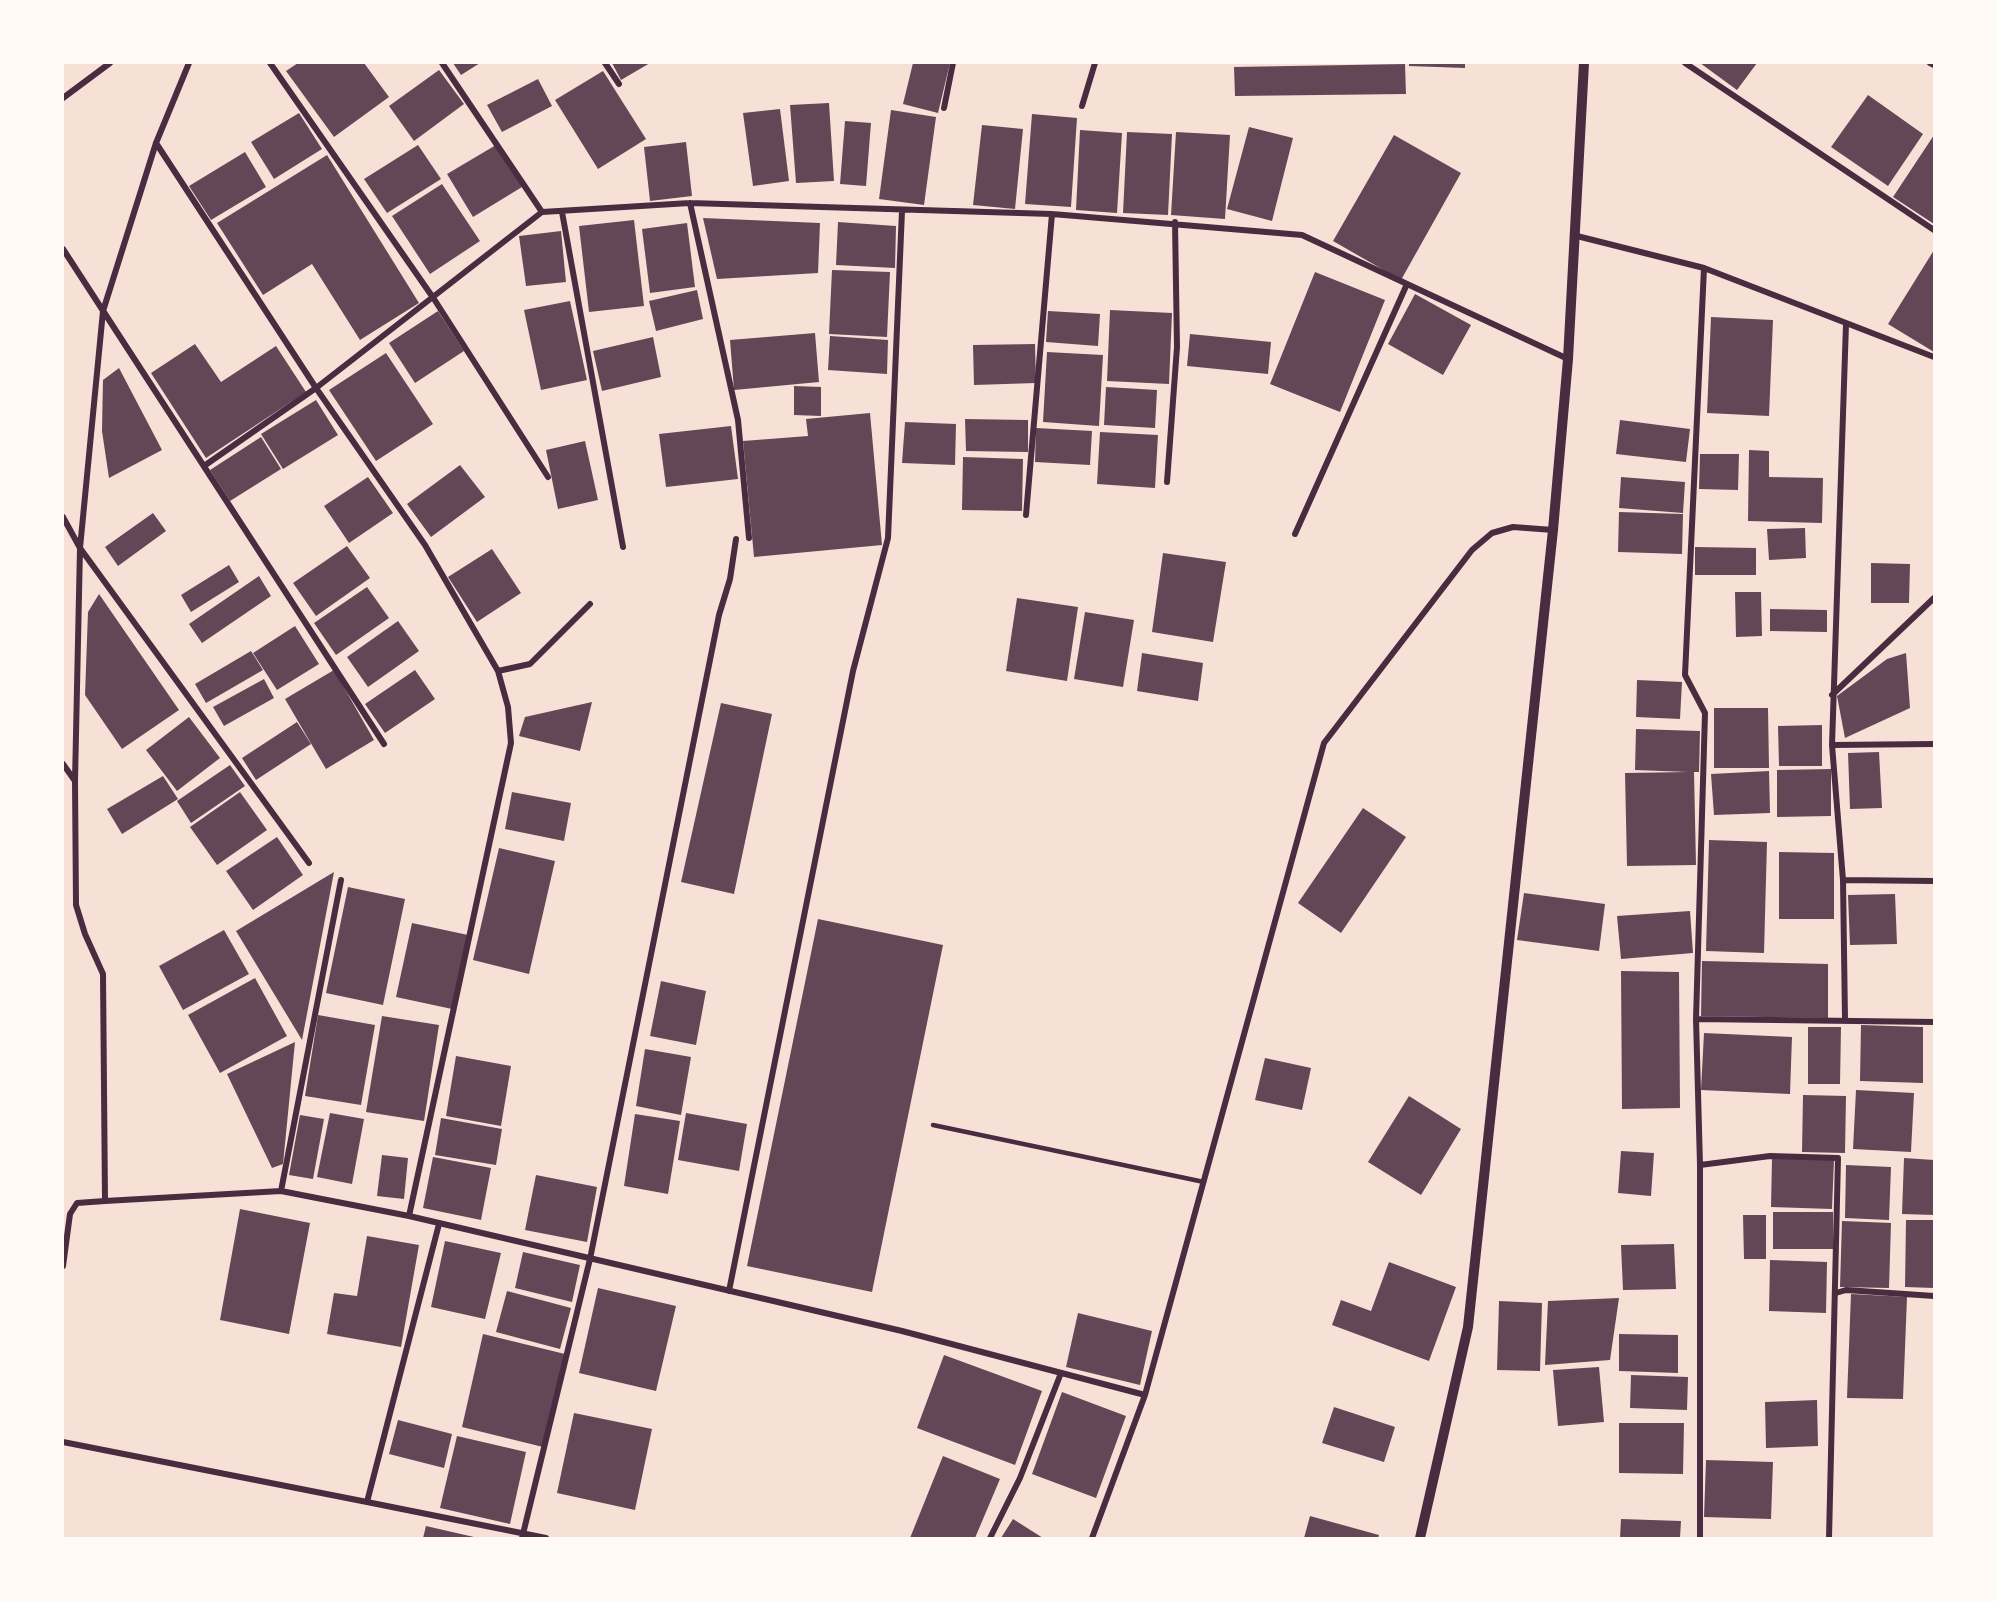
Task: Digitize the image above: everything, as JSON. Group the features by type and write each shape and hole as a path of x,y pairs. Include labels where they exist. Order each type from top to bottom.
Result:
{"street":[{"path":"63,98 110,63"},
{"path":"105,1201 105,990 102,969 85,934 76,905 75,781 80,548 103,311 156,143 189,63"},
{"path":"270,63 434,299 548,477"},
{"path":"442,63 542,212"},
{"path":"605,63 619,84"},
{"path":"944,108 953,63"},
{"path":"1082,106 1095,63"},
{"path":"1420,1538 1468,1327 1553,530 1568,359 1584,63"},
{"path":"1685,63 1934,230"},
{"path":"156,143 316,388 425,545 498,671 508,706 511,743 409,1216"},
{"path":"204,466 316,388 434,299 542,212 690,204 1052,214 1175,222 1302,235 1568,359"},
{"path":"690,204 738,420 749,538"},
{"path":"729,1291 853,671 888,538 902,211"},
{"path":"562,212 623,547"},
{"path":"1026,515 1052,214"},
{"path":"1167,482 1177,347 1175,222"},
{"path":"1573,235 1704,268 1934,357"},
{"path":"63,249 384,744"},
{"path":"1700,1538 1700,1165 1696,1019 1705,713 1685,675 1704,268"},
{"path":"1296,534 1407,284"},
{"path":"1845,1020 1842,880 1832,745 1832,695 1846,324"},
{"path":"63,517 80,548 309,863"},
{"path":"1092,1538 1145,1395 1324,744 1472,550 1492,533 1513,527 1553,530"},
{"path":"523,1535 590,1259 718,615 730,579 736,539"},
{"path":"1832,695 1934,598"},
{"path":"498,671 530,664 590,604"},
{"path":"1832,745 1934,744"},
{"path":"63,764 75,781"},
{"path":"281,1191 340,880"},
{"path":"1842,880 1934,881"},
{"path":"1696,1019 1934,1022"},
{"path":"1700,1165 1770,1156 1838,1158 1829,1538"},
{"path":"63,1266 70,1214 77,1203 281,1191 409,1216 902,1330 1145,1395"},
{"path":"368,1502 439,1224"},
{"path":"1836,1293 1846,1290 1934,1296"},
{"path":"990,1538 1020,1478 1061,1373"},
{"path":"64,1442 546,1538"}],"lane":[{"path":"933,1125 1204,1182"}],"building":[{"path":"298,63 364,63 389,97 334,137 286,71"},
{"path":"453,63 480,63 461,75"},
{"path":"612,63 650,63 621,80"},
{"path":"913,63 950,63 938,113 903,104"},
{"path":"1409,63 1465,63 1465,68 1409,66"},
{"path":"1700,63 1757,63 1737,90"},
{"path":"1405,64 1406,94 1235,96 1234,67"},
{"path":"439,70 464,104 414,141 389,106"},
{"path":"603,71 646,139 598,169 555,100"},
{"path":"538,79 552,106 502,132 487,105"},
{"path":"1868,95 1923,134 1888,186 1831,147"},
{"path":"829,103 834,181 796,183 790,105"},
{"path":"780,109 789,181 753,186 743,113"},
{"path":"891,110 936,117 924,205 879,199"},
{"path":"299,113 322,149 274,179 251,142"},
{"path":"1032,114 1077,118 1071,207 1025,204"},
{"path":"845,121 871,123 866,186 840,184"},
{"path":"982,125 1023,129 1015,209 973,205"},
{"path":"1249,127 1293,138 1272,221 1227,209"},
{"path":"1080,130 1122,133 1117,213 1076,210"},
{"path":"1127,132 1172,134 1168,215 1123,213"},
{"path":"1176,132 1230,135 1225,219 1171,215"},
{"path":"1394,135 1461,173 1401,280 1333,241"},
{"path":"1934,135 1934,224 1893,197"},
{"path":"686,142 692,196 650,201 644,147"},
{"path":"418,145 441,179 387,213 364,179"},
{"path":"496,145 522,187 473,217 447,174"},
{"path":"245,152 266,187 211,220 189,186"},
{"path":"327,155 419,303 360,340 312,264 263,295 217,223"},
{"path":"442,184 480,241 430,274 392,216"},
{"path":"703,218 820,223 818,273 717,279"},
{"path":"634,220 644,306 589,312 579,226"},
{"path":"838,222 896,226 895,268 836,265"},
{"path":"687,223 695,287 650,293 642,229"},
{"path":"561,231 566,282 526,286 519,236"},
{"path":"1934,250 1934,352 1888,324"},
{"path":"832,270 890,272 887,337 829,334"},
{"path":"1315,272 1385,300 1340,412 1270,384"},
{"path":"697,290 703,319 656,331 649,301"},
{"path":"1415,294 1471,325 1443,375 1388,344"},
{"path":"570,301 587,380 541,390 524,310"},
{"path":"1110,310 1172,313 1169,384 1107,381"},
{"path":"438,311 464,351 415,383 389,343"},
{"path":"1048,311 1100,314 1098,346 1046,342"},
{"path":"1711,317 1773,320 1769,416 1707,413"},
{"path":"815,333 819,382 734,390 730,340"},
{"path":"1190,334 1271,342 1268,374 1187,366"},
{"path":"830,336 888,340 887,374 828,370"},
{"path":"653,337 661,377 602,391 593,351"},
{"path":"195,344 221,382 276,346 306,392 206,458 151,373"},
{"path":"1035,344 1036,383 974,385 973,345"},
{"path":"1047,352 1103,355 1099,426 1043,422"},
{"path":"386,353 433,424 376,461 329,390"},
{"path":"119,368 162,450 109,478 102,431 103,380"},
{"path":"794,386 821,387 821,416 794,415"},
{"path":"1106,387 1157,390 1155,428 1104,425"},
{"path":"316,400 338,435 283,469 261,434"},
{"path":"870,413 882,545 754,557 743,441 808,436 806,419"},
{"path":"965,419 1028,420 1028,452 966,451"},
{"path":"1620,420 1690,429 1686,462 1616,454"},
{"path":"905,422 956,424 955,465 902,463"},
{"path":"731,426 738,479 666,487 659,434"},
{"path":"1036,428 1092,431 1090,465 1035,462"},
{"path":"1100,432 1158,435 1155,488 1097,484"},
{"path":"261,437 281,469 230,501 210,470"},
{"path":"585,441 598,500 558,509 546,450"},
{"path":"1749,450 1769,451 1769,477 1823,478 1822,523 1748,521"},
{"path":"1700,454 1739,454 1738,490 1699,489"},
{"path":"963,457 1023,459 1022,511 962,510"},
{"path":"460,465 485,497 431,537 407,504"},
{"path":"368,477 393,513 349,543 324,506"},
{"path":"1621,477 1685,482 1683,513 1619,508"},
{"path":"1619,512 1683,514 1682,554 1618,552"},
{"path":"153,513 166,531 118,566 105,547"},
{"path":"1805,528 1806,558 1769,560 1767,529"},
{"path":"347,546 370,578 316,616 293,583"},
{"path":"1695,547 1756,548 1756,575 1695,575"},
{"path":"492,549 521,593 477,622 448,577"},
{"path":"1163,553 1226,562 1213,642 1152,632"},
{"path":"1871,563 1910,564 1909,603 1871,603"},
{"path":"229,565 239,582 191,612 181,595"},
{"path":"259,576 271,596 202,643 189,624"},
{"path":"367,587 389,618 336,655 314,623"},
{"path":"1735,592 1761,592 1762,636 1736,637"},
{"path":"99,594 179,710 122,749 85,695 88,612"},
{"path":"1017,598 1078,607 1067,681 1006,671"},
{"path":"1770,609 1827,610 1827,632 1770,631"},
{"path":"1085,612 1134,620 1123,687 1074,679"},
{"path":"398,621 419,651 368,687 347,657"},
{"path":"295,626 319,664 277,690 253,653"},
{"path":"251,651 263,670 206,703 195,684"},
{"path":"1142,653 1203,663 1198,701 1137,691"},
{"path":"1906,653 1910,708 1845,738 1837,696 1887,659"},
{"path":"334,670 374,740 326,769 285,699"},
{"path":"415,670 435,699 385,733 365,704"},
{"path":"264,679 274,698 224,726 213,707"},
{"path":"1637,680 1682,682 1680,719 1636,717"},
{"path":"592,702 580,751 519,736 525,717"},
{"path":"721,703 772,714 734,894 681,882"},
{"path":"1714,708 1768,708 1769,768 1714,768"},
{"path":"189,717 220,758 177,791 146,750"},
{"path":"297,722 311,744 256,780 242,758"},
{"path":"1822,725 1822,766 1779,766 1778,726"},
{"path":"1636,729 1700,731 1699,772 1694,772 1696,865 1627,866 1625,773 1688,772 1635,770"},
{"path":"1879,752 1882,808 1850,809 1848,753"},
{"path":"230,765 245,786 191,823 177,801"},
{"path":"1831,769 1831,816 1777,817 1777,770"},
{"path":"1769,771 1770,813 1714,815 1711,774"},
{"path":"163,776 178,799 122,834 107,809"},
{"path":"240,792 267,830 217,865 190,827"},
{"path":"512,792 571,803 564,841 505,829"},
{"path":"1363,808 1406,837 1341,933 1298,903"},
{"path":"277,837 303,875 253,910 226,871"},
{"path":"1709,840 1767,842 1764,953 1706,951"},
{"path":"499,848 555,861 529,974 473,960"},
{"path":"1779,852 1834,853 1834,919 1779,919"},
{"path":"334,872 302,1040 236,931"},
{"path":"348,887 405,899 383,1005 326,993"},
{"path":"1524,893 1605,904 1599,951 1517,940"},
{"path":"1895,894 1897,944 1850,945 1848,895"},
{"path":"1690,911 1693,953 1621,959 1617,916"},
{"path":"818,919 943,945 872,1292 747,1266"},
{"path":"412,923 468,935 452,1009 396,997"},
{"path":"224,930 249,974 183,1010 159,966"},
{"path":"1702,961 1828,964 1828,1018 1701,1016"},
{"path":"1621,971 1679,972 1680,1108 1622,1109"},
{"path":"255,978 287,1036 220,1073 188,1015"},
{"path":"661,981 706,991 696,1045 650,1036"},
{"path":"318,1015 375,1025 361,1105 305,1096"},
{"path":"382,1016 439,1025 424,1121 366,1112"},
{"path":"1861,1025 1923,1027 1923,1083 1860,1081"},
{"path":"1808,1027 1841,1027 1840,1084 1808,1084"},
{"path":"1704,1033 1792,1037 1790,1094 1701,1090"},
{"path":"295,1042 283,1164 272,1168 227,1074"},
{"path":"645,1049 691,1057 681,1115 636,1106"},
{"path":"456,1056 511,1066 501,1126 446,1116"},
{"path":"1265,1058 1311,1068 1302,1110 1255,1100"},
{"path":"1856,1090 1914,1093 1911,1152 1853,1149"},
{"path":"1803,1095 1846,1096 1845,1153 1802,1152"},
{"path":"1409,1096 1461,1129 1421,1195 1368,1162"},
{"path":"330,1113 364,1119 352,1184 317,1177"},
{"path":"686,1113 747,1124 739,1171 678,1160"},
{"path":"635,1114 680,1121 668,1194 624,1186"},
{"path":"300,1115 324,1119 313,1179 289,1175"},
{"path":"441,1118 502,1129 496,1165 435,1155"},
{"path":"1621,1151 1654,1153 1651,1196 1618,1193"},
{"path":"382,1155 408,1158 404,1199 377,1196"},
{"path":"433,1157 491,1168 481,1220 423,1208"},
{"path":"1772,1158 1834,1160 1832,1209 1771,1207"},
{"path":"1904,1158 1934,1160 1934,1215 1902,1214"},
{"path":"1846,1165 1891,1167 1889,1220 1845,1218"},
{"path":"536,1175 597,1187 587,1242 525,1230"},
{"path":"240,1209 310,1223 289,1334 220,1320"},
{"path":"1773,1212 1833,1212 1833,1249 1773,1249"},
{"path":"1743,1215 1766,1215 1766,1259 1744,1259"},
{"path":"1906,1220 1934,1220 1934,1288 1905,1287"},
{"path":"1842,1221 1891,1223 1889,1288 1840,1287"},
{"path":"367,1236 419,1245 401,1347 327,1334 334,1293 357,1296"},
{"path":"445,1241 501,1253 485,1319 431,1307"},
{"path":"1674,1244 1676,1289 1623,1290 1621,1245"},
{"path":"523,1252 580,1265 572,1302 515,1288"},
{"path":"1770,1260 1827,1262 1826,1313 1769,1311"},
{"path":"1389,1262 1456,1287 1429,1361 1332,1325 1341,1300 1371,1311"},
{"path":"598,1288 676,1306 656,1391 579,1373"},
{"path":"507,1291 571,1308 560,1349 496,1332"},
{"path":"1851,1294 1907,1297 1903,1399 1847,1398"},
{"path":"1619,1298 1610,1360 1545,1365 1548,1301"},
{"path":"1499,1301 1542,1303 1540,1371 1497,1370"},
{"path":"1078,1313 1152,1331 1140,1385 1066,1367"},
{"path":"483,1334 565,1354 543,1447 462,1427"},
{"path":"1619,1334 1678,1335 1678,1373 1619,1371"},
{"path":"944,1355 1042,1391 1015,1465 917,1428"},
{"path":"1599,1367 1604,1422 1558,1426 1553,1370"},
{"path":"1631,1375 1688,1377 1687,1410 1630,1408"},
{"path":"1062,1392 1126,1416 1096,1498 1032,1474"},
{"path":"1817,1400 1818,1446 1766,1448 1765,1402"},
{"path":"1334,1407 1395,1427 1384,1462 1322,1443"},
{"path":"574,1413 652,1429 635,1510 557,1493"},
{"path":"398,1420 452,1434 444,1468 389,1454"},
{"path":"1619,1423 1684,1423 1683,1474 1619,1473"},
{"path":"457,1436 526,1452 510,1524 440,1508"},
{"path":"943,1456 1000,1479 975,1538 910,1538"},
{"path":"1706,1460 1773,1462 1771,1519 1704,1517"},
{"path":"1310,1516 1379,1535 1378,1538 1304,1538"},
{"path":"1013,1519 1043,1538 1001,1538"},
{"path":"1621,1519 1681,1521 1680,1538 1620,1538"},
{"path":"426,1526 474,1537 474,1538 423,1538"}]}
